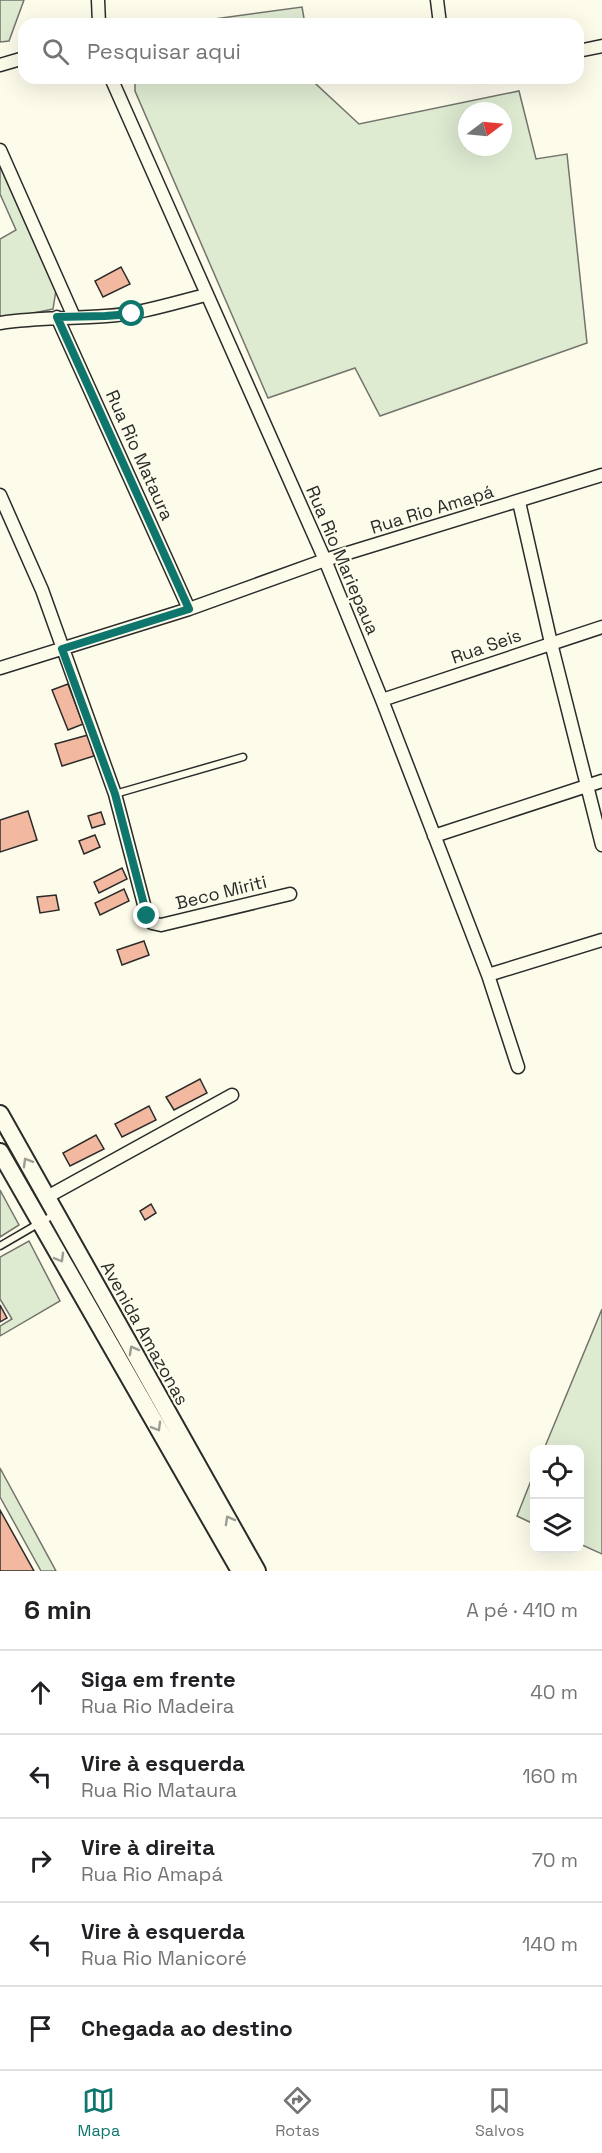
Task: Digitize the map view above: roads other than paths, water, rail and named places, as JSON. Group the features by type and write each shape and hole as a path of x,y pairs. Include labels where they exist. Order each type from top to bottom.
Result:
{"street":[{"path":"98,0 99,18"},
{"path":"437,0 439,18"},
{"path":"584,50 602,46"},
{"path":"0,65 18,60"},
{"name":"Rua Rio Mariepaua","path":"114,84 325,560 382,700 488,975 518,1067"},
{"path":"0,150 74,317"},
{"path":"0,323 20,319 132,314 206,295"},
{"name":"Rua Rio Mataura","path":"57,317 189,609"},
{"name":"Rua Rio Amapá","path":"0,668 189,609 325,560 602,476"},
{"path":"0,495 42,590 115,794"},
{"path":"519,502 551,643 602,845"},
{"name":"Rua Seis","path":"382,700 602,627"},
{"path":"434,836 602,781"},
{"name":"Beco Miriti","path":"115,794 147,916 152,922 161,924 290,894"},
{"path":"488,975 602,940"},
{"path":"47,1197 232,1095"},
{"name":"Avenida Amazonas","path":"0,1114 257,1571"},
{"name":"Avenida Amazonas","path":"0,1152 240,1571"}],"lane":[{"path":"115,794 243,757"},
{"path":"0,1246 55,1213"}]}
